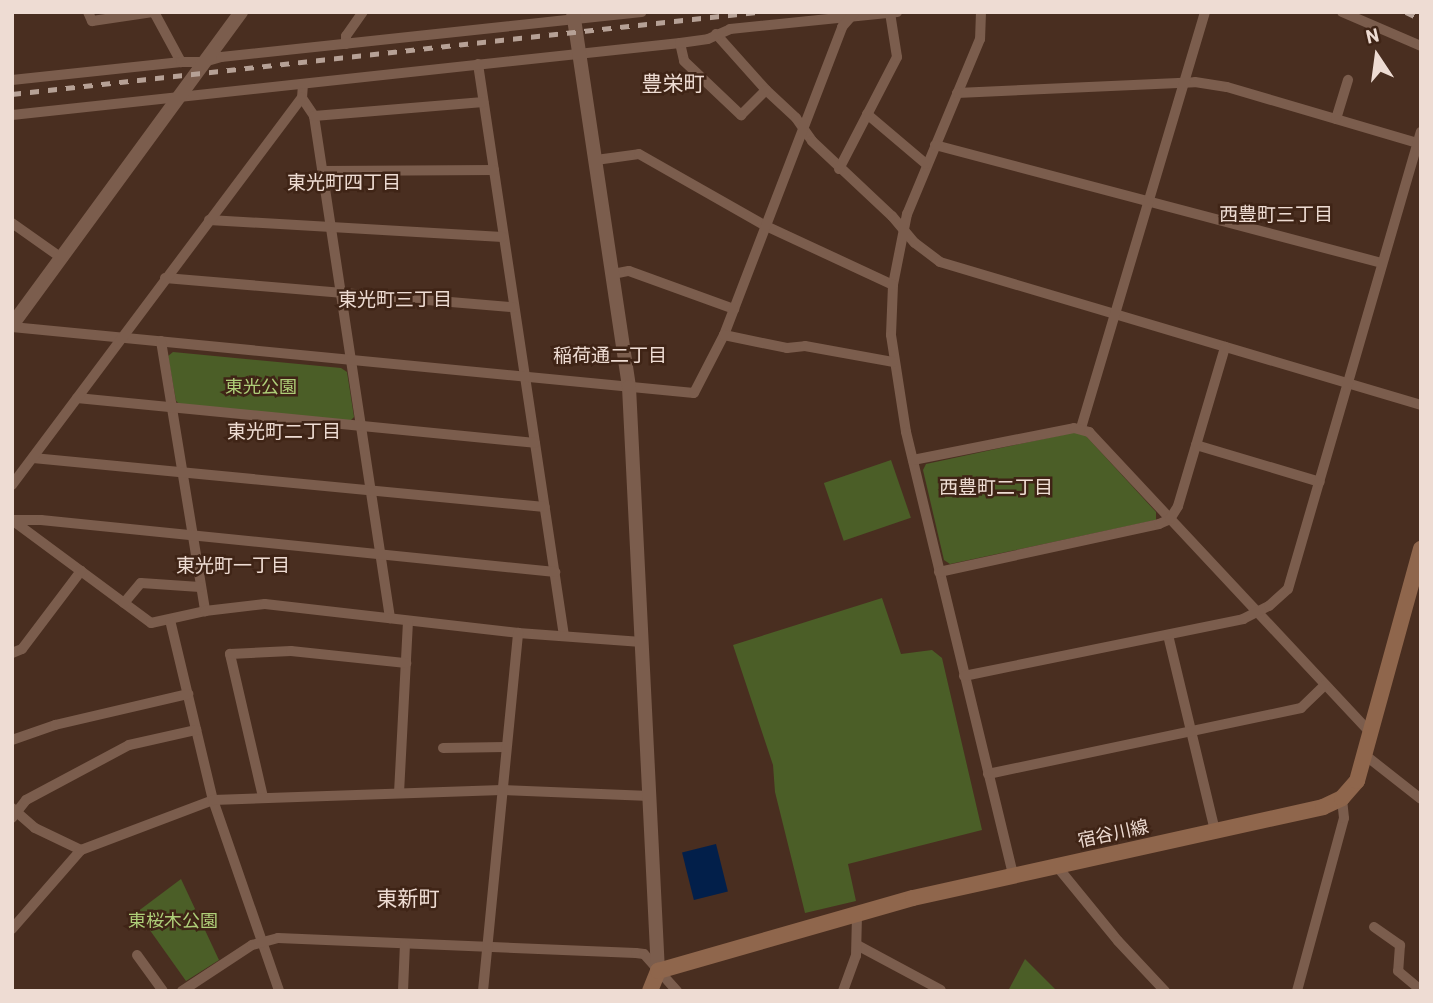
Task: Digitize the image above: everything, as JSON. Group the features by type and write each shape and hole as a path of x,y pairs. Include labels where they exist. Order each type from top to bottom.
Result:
{"main road":[{"path":"1342,798 1357,781 1421,549"},
{"name":"宿谷川線","path":"658,971 857,914 1055,864 1323,807 1342,798"},
{"path":"650,991 658,971"}],"street":[{"path":"88,12 92,21 154,12 181,62"},
{"path":"12,326 241,12"},
{"path":"346,44 346,36 363,12"},
{"path":"12,80 181,62 204,62 221,57 573,16 642,12"},
{"path":"12,115 680,43 730,29 897,12"},
{"path":"981,12 980,39 926,164 904,229 893,285 893,362 939,572 1013,875"},
{"path":"1081,428 1205,12"},
{"path":"1342,12 1421,46"},
{"path":"839,169 897,57 890,13"},
{"path":"12,326 525,375 694,394 724,335 842,27 853,15"},
{"path":"573,16 629,387 658,971 684,991"},
{"path":"716,34 766,90 796,118 803,130 839,169 932,257 949,266 1421,405"},
{"path":"680,43 684,61 740,115 766,90"},
{"path":"478,64 565,636"},
{"path":"1336,119 1348,80"},
{"path":"957,93 1184,82 1227,87 1420,140 1288,589 1243,619 964,676"},
{"path":"12,485 302,98 303,84"},
{"path":"302,98 314,116 390,618"},
{"path":"314,116 483,102"},
{"path":"867,114 926,164"},
{"path":"935,145 1382,262"},
{"path":"596,160 639,155 766,226 893,285"},
{"path":"322,171 494,170"},
{"path":"209,220 503,237"},
{"path":"12,223 63,259"},
{"path":"613,274 629,271 734,309"},
{"path":"165,278 514,307"},
{"path":"724,335 787,348 805,346 893,362"},
{"path":"161,341 205,611"},
{"path":"939,572 1159,524 1170,519 1178,506 1225,347"},
{"path":"77,398 535,443"},
{"path":"913,460 1081,428 1090,432 1370,732"},
{"path":"1196,445 1320,482"},
{"path":"33,458 545,507"},
{"path":"12,520 150,624 205,611 265,604 518,633 642,642"},
{"path":"12,520 555,572"},
{"path":"12,653 22,649 81,571"},
{"path":"124,603 141,583 200,587"},
{"path":"170,620 213,800 279,991"},
{"path":"399,793 408,621"},
{"path":"483,991 518,633"},
{"path":"1168,635 1215,831"},
{"path":"263,797 230,654 291,650 406,663"},
{"path":"988,774 1301,708 1325,685"},
{"path":"12,740 55,725 188,694"},
{"path":"80,849 35,828 14,812 26,800 129,745 196,730"},
{"path":"443,748 505,747"},
{"path":"1365,755 1421,799"},
{"path":"12,929 80,849 213,800 502,790 650,796"},
{"path":"1297,991 1345,818 1342,798"},
{"path":"1055,864 1118,942 1165,991"},
{"path":"843,991 857,945 857,914"},
{"path":"1374,928 1400,945 1398,971 1421,990"},
{"path":"182,991 251,945 278,938 644,954 677,991"},
{"path":"402,991 405,944"},
{"path":"857,945 941,990"},
{"path":"137,955 163,991"}],"green space":[{"name":"東光公園","path":"173,352 341,368 347,372 354,417 350,421 182,406 176,401 168,356"},
{"path":"1076,432 1086,436 1156,512 1156,520 950,564 944,560 923,470 926,464"},
{"path":"891,460 911,518 844,541 824,483"},
{"path":"882,598 901,654 932,650 942,658 982,830 848,864 856,901 805,913 775,792 773,765 733,645"},
{"name":"東桜木公園","path":"181,879 219,960 186,981 137,912"},
{"path":"1025,959 1057,991 1008,991"}],"water":[{"path":"716,844 728,892 694,900 682,852"}],"railway":[{"path":"12,94 756,12"},
{"path":"1406,12 1421,19"}],"district":[{"name":"豊栄町","path":"673,83"},
{"name":"東光町四丁目","path":"344,182"},
{"name":"西豊町三丁目","path":"1276,214"},
{"name":"東光町三丁目","path":"395,299"},
{"name":"稲荷通二丁目","path":"610,355"},
{"name":"東光町二丁目","path":"284,431"},
{"name":"西豊町二丁目","path":"996,487"},
{"name":"東光町一丁目","path":"233,565"},
{"name":"東新町","path":"408,898"}]}
